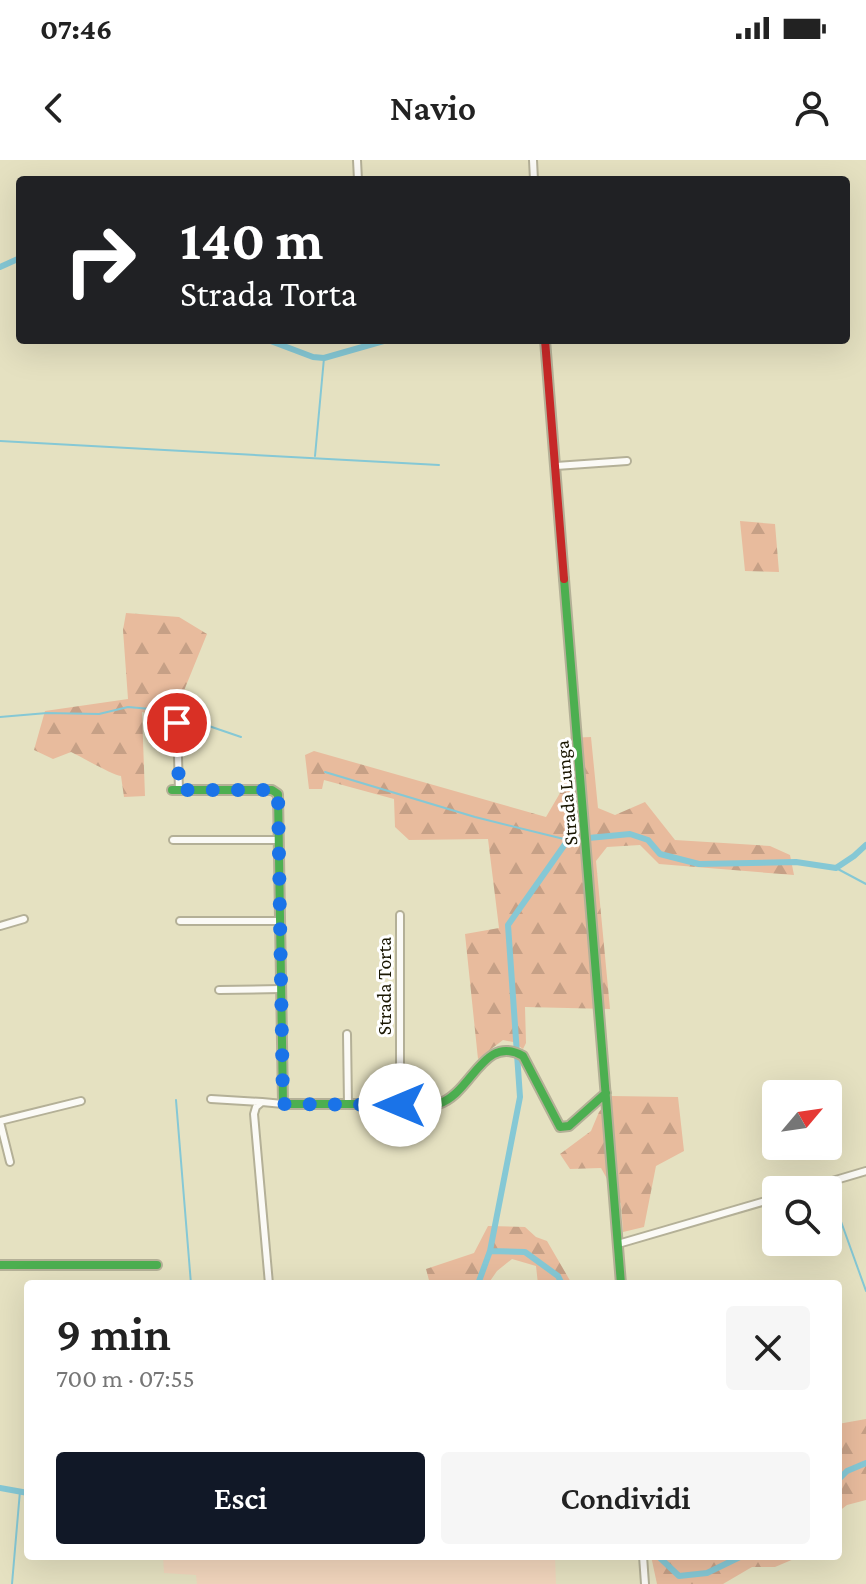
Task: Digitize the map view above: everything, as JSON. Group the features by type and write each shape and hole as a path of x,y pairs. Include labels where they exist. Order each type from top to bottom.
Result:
{"street":[{"name":"Strada Lunga","path":"545,344 621,1280"},
{"path":"556,466 627,461"},
{"path":"177,723 175,790 275,790 279,796 283,1104"},
{"path":"173,840 279,840"},
{"name":"Strada Torta","path":"400,915 400,1105"},
{"path":"0,926 24,919"},
{"path":"180,921 281,921"},
{"path":"219,990 281,989"},
{"name":"Strada Torta","path":"347,1034 348,1105"},
{"path":"211,1099 427,1107 448,1101 488,1057 511,1049 520,1053 560,1127 569,1126 606,1093"},
{"path":"10,1162 0,1121 81,1101"},
{"path":"262,1102 256,1107 254,1117 269,1280"},
{"path":"842,1178 866,1171"},
{"path":"618,1244 762,1202"},
{"path":"0,1265 157,1265"},
{"path":"643,1560 645,1584"}],"shaded area":[{"path":"163,1560 555,1560 556,1584 197,1584 196,1575 164,1573"}],"green space":[{"path":"740,521 775,524 779,572 745,571"},
{"path":"126,613 179,617 207,634 172,720 142,712 145,796 124,797 121,776 71,752 53,759 34,750 45,711 128,699 123,630"},
{"path":"591,737 598,808 615,815 645,802 675,840 770,846 790,855 794,875 659,864 640,845 607,847 596,861 610,1009 525,1007 526,1043 523,1049 503,1040 478,1059 465,934 499,928 488,839 409,840 395,827 394,799 324,780 322,789 309,789 305,755 314,751 546,817 560,793 566,738"},
{"path":"612,1096 678,1097 684,1151 656,1166 644,1227 623,1232 621,1204 601,1168 570,1169 560,1154 591,1131 599,1112"},
{"path":"488,1226 525,1227 536,1237 547,1241 570,1280 538,1280 536,1266 512,1259 491,1280 429,1280 426,1269 474,1253"},
{"path":"866,1419 866,1500 842,1509 842,1423"},
{"path":"652,1560 792,1560 775,1567 752,1567 723,1584 657,1584"}],"waterway":[{"path":"0,267 16,260"},
{"path":"279,344 324,358 373,344"},
{"path":"315,456 324,358"},
{"path":"0,441 439,465"},
{"path":"0,717 47,713 99,714 128,707 162,710 241,737"},
{"path":"325,772 475,817 568,840"},
{"path":"490,1251 520,1097 508,925 568,840 630,834 648,840 660,854 699,864 796,862 836,868 866,845"},
{"path":"836,868 866,884"},
{"path":"176,1100 191,1280"},
{"path":"842,1224 866,1291"},
{"path":"479,1280 490,1251 525,1252 560,1280"},
{"path":"842,1476 866,1463"},
{"path":"0,1488 24,1492"},
{"path":"12,1584 20,1491"},
{"path":"662,1560 679,1576 707,1573 734,1560"}],"traffic: fast":[{"path":"564,579 621,1280"},
{"path":"172,790 272,790 278,794 283,1104 438,1104 460,1089 487,1058 509,1051 523,1056 560,1127 569,1126 606,1093"},
{"path":"0,1265 157,1265"}],"traffic: jam":[{"path":"545,344 564,579"}],"route":[{"path":"177,723 179,790 272,790 278,794 283,1104 400,1105"}]}
